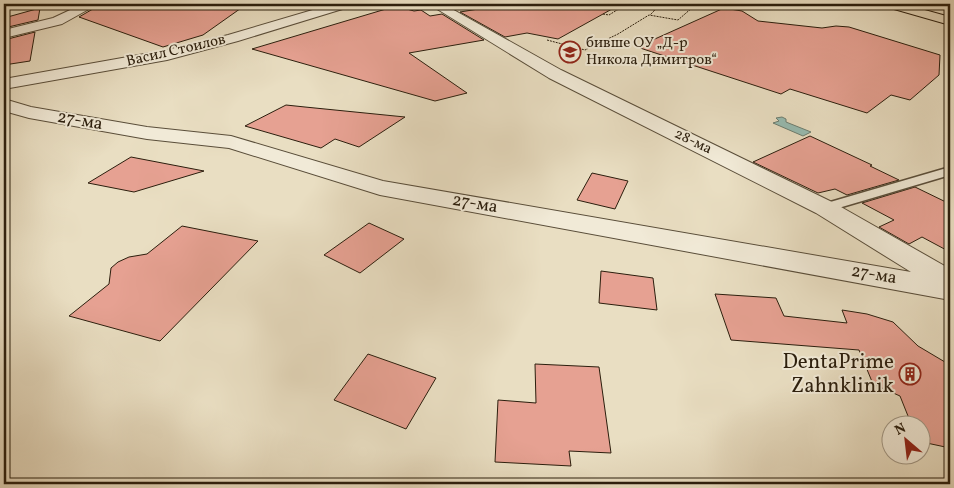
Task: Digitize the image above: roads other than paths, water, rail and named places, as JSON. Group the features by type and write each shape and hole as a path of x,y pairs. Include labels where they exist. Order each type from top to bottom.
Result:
{"highway":[{"path":"891,4 950,21"}],"street":[{"path":"4,34 56,21 92,4"},
{"name":"Васил Стоилов","path":"4,84 167,55 233,38 345,4"},
{"name":"28-ма","path":"435,4 555,74 825,208 950,282"},
{"name":"27-ма","path":"4,105 29,112 147,133 231,142 380,188 950,289"}],"lane":[{"path":"825,208 950,172"}],"water":[{"path":"782,117 786,119 786,122 811,132 803,136 773,123 779,121 776,118"}],"place":[{"name":"бивше ОУ „Д-р Никола Димитров“","path":"570,52"},
{"name":"DentaPrime Zahnklinik","path":"910,374"}]}
